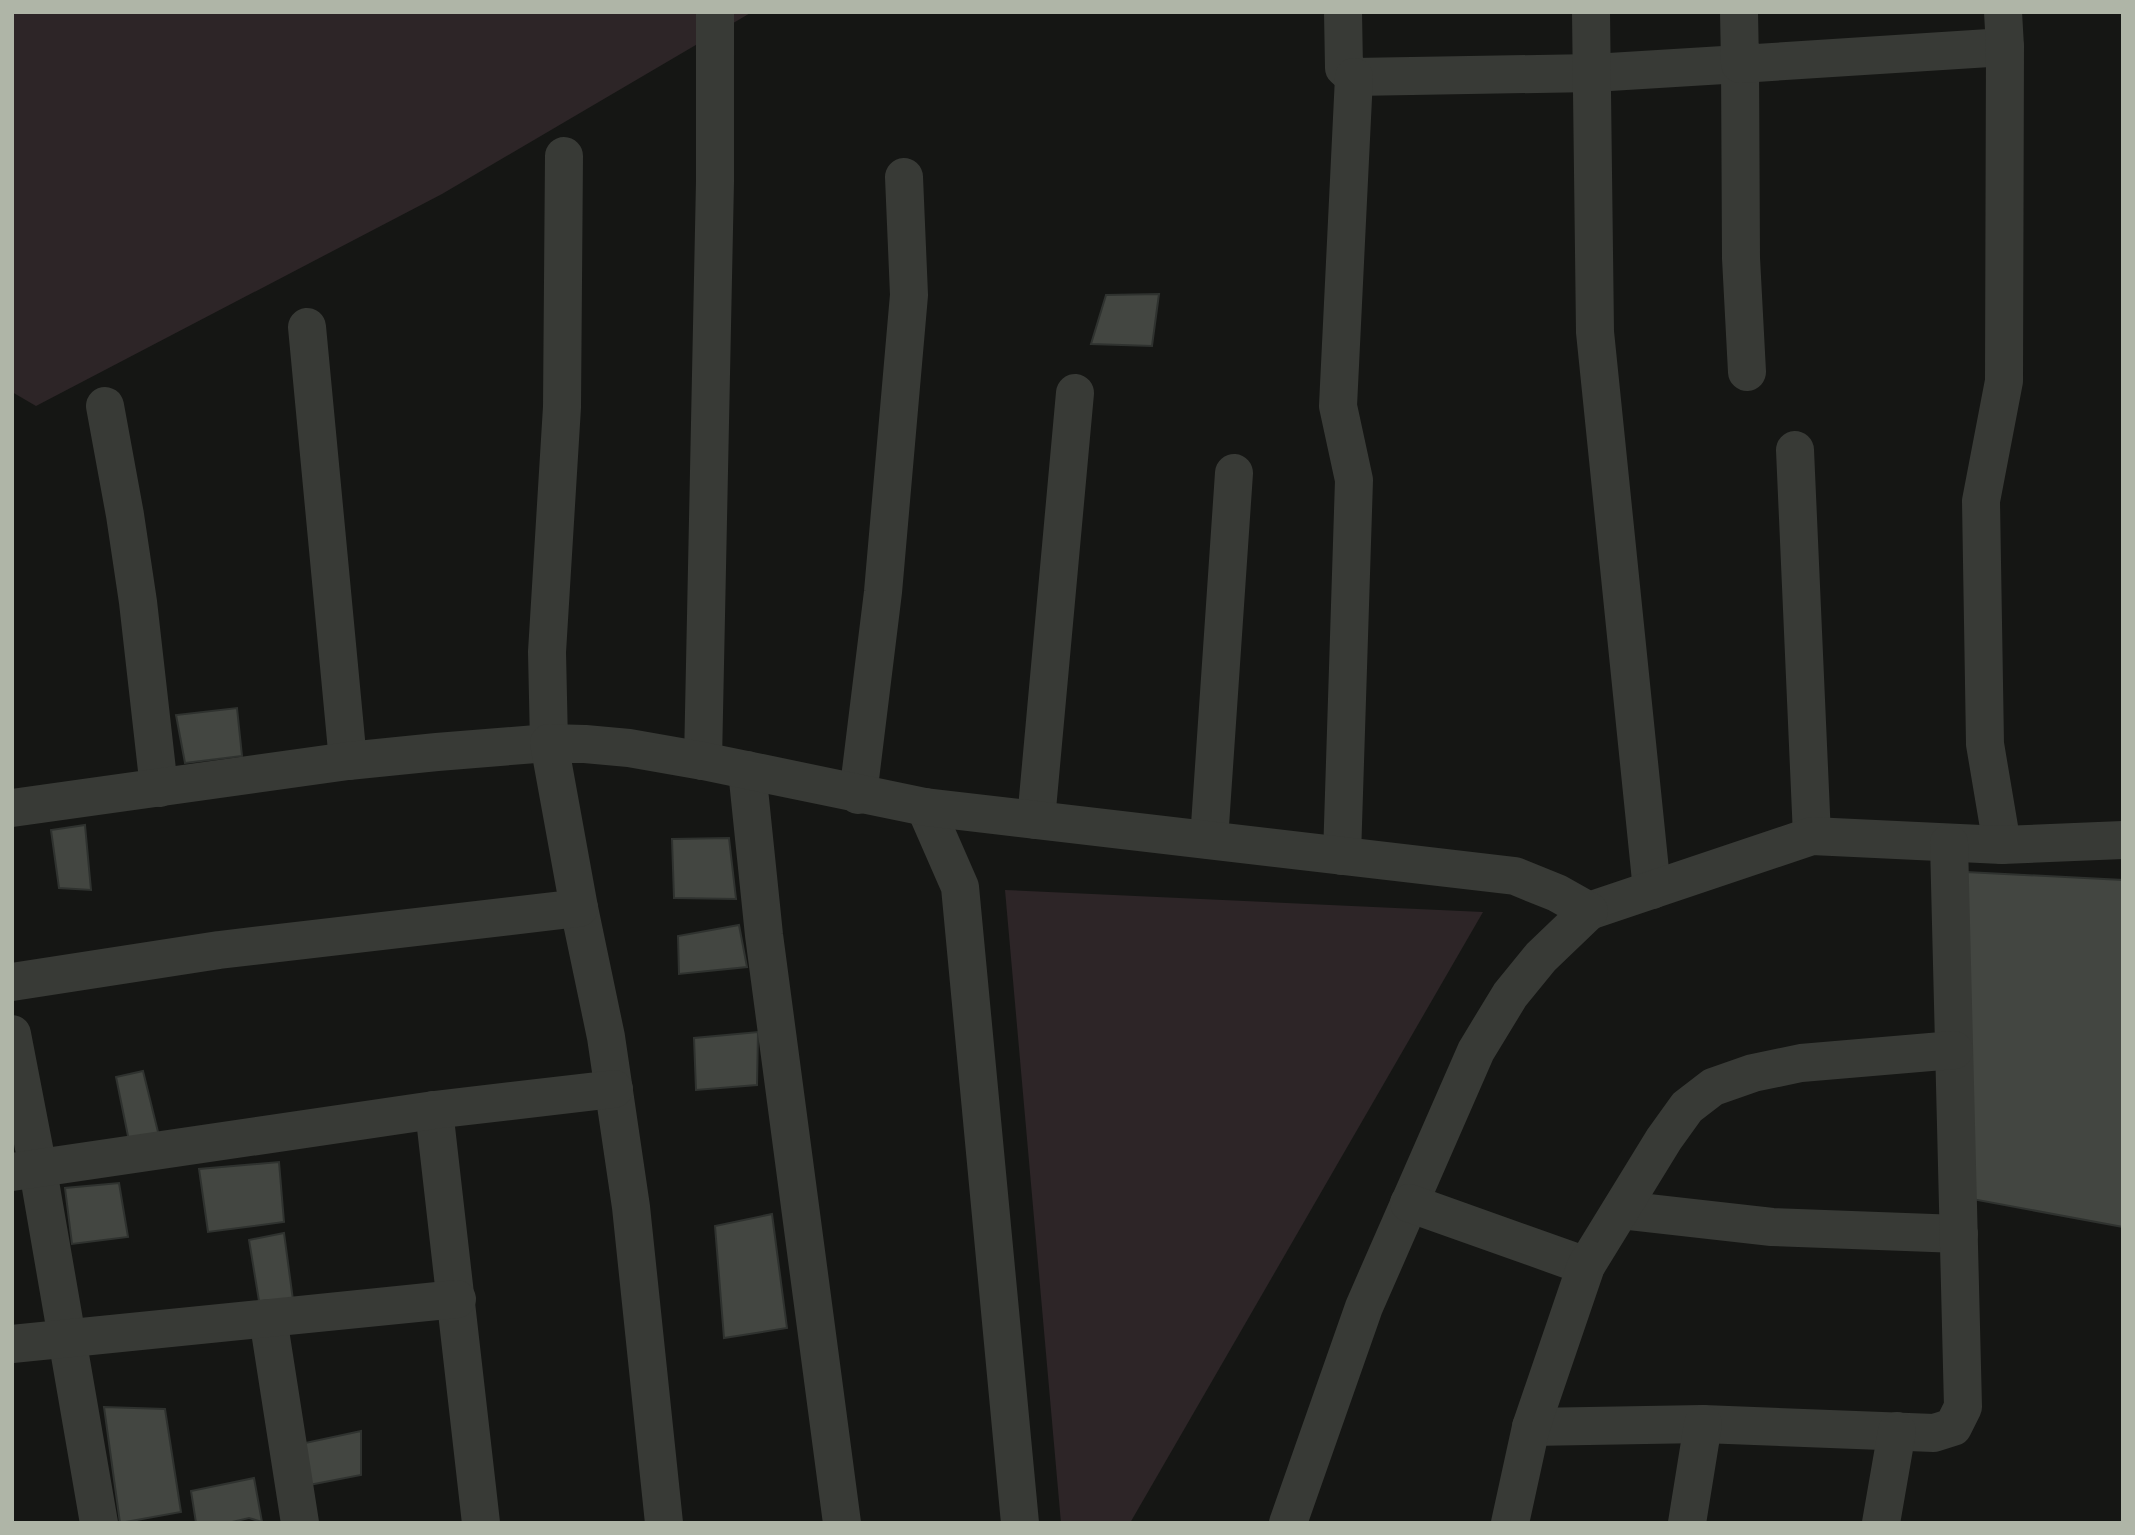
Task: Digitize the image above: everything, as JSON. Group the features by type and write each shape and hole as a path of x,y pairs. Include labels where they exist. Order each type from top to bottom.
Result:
{"street":[{"path":"703,761 715,181 715,12"},
{"path":"1343,12 1343,68 1354,77 1593,73 1740,64 2004,30 2004,381 1981,501 1985,744 2002,845"},
{"path":"1591,12 1595,332 1652,890"},
{"path":"1738,12 1741,258 1747,372"},
{"path":"1342,856 1353,480 1338,406 1354,77"},
{"path":"564,156 562,407 547,652 549,743 614,1089 631,1207 664,1523"},
{"path":"858,795 883,592 909,295 904,177"},
{"path":"307,327 348,761"},
{"path":"1037,820 1075,394"},
{"path":"105,406 138,602 159,788"},
{"path":"1796,450 1812,836"},
{"path":"1209,840 1234,473"},
{"path":"12,807 348,761 549,743 585,744 629,748 703,761 925,807 1515,876 1558,893 1589,911"},
{"path":"747,770 764,935 836,1522"},
{"path":"925,807 960,887 1020,1523"},
{"path":"1288,1523 1364,1307 1476,1051 1510,995 1541,957 1589,911 1812,836 2002,845 2123,840"},
{"path":"1531,1427 1703,1424 1934,1433 1953,1427 1963,1407 1949,842"},
{"path":"12,982 219,950 579,908"},
{"path":"12,1034 25,1170 66,1338 89,1521"},
{"path":"1510,1523 1531,1427 1586,1266 1671,1128 1687,1107 1713,1087 1753,1073 1801,1063 1954,1050"},
{"path":"25,1170 434,1110 614,1089"},
{"path":"434,1110 481,1523"},
{"path":"1409,1203 1586,1266"},
{"path":"1621,1210 1772,1227 1959,1234"},
{"path":"12,1344 457,1299"},
{"path":"268,1318 300,1523"},
{"path":"1687,1523 1703,1424"},
{"path":"1881,1523 1896,1431"}],"shaded area":[{"path":"12,12 752,12 442,194 36,406 12,392"},
{"path":"1005,890 1483,912 1130,1523 1061,1523"}],"building":[{"path":"1159,294 1152,346 1091,344 1106,295"},
{"path":"237,708 242,756 185,763 176,715"},
{"path":"85,825 91,890 59,888 51,830"},
{"path":"729,838 736,899 674,898 672,839"},
{"path":"1966,872 2123,880 2123,1227 1972,1199"},
{"path":"739,925 747,967 679,974 678,936"},
{"path":"758,1032 757,1085 696,1090 694,1038"},
{"path":"143,1071 159,1136 129,1141 116,1077"},
{"path":"279,1162 284,1222 208,1232 199,1169"},
{"path":"119,1183 128,1237 72,1244 65,1188"},
{"path":"772,1214 787,1328 724,1338 715,1226"},
{"path":"284,1233 293,1300 259,1301 249,1240"},
{"path":"104,1407 165,1409 181,1512 120,1523"},
{"path":"361,1431 361,1475 304,1486 305,1443"},
{"path":"254,1478 262,1522 249,1518 228,1523 196,1523 191,1491"}]}
